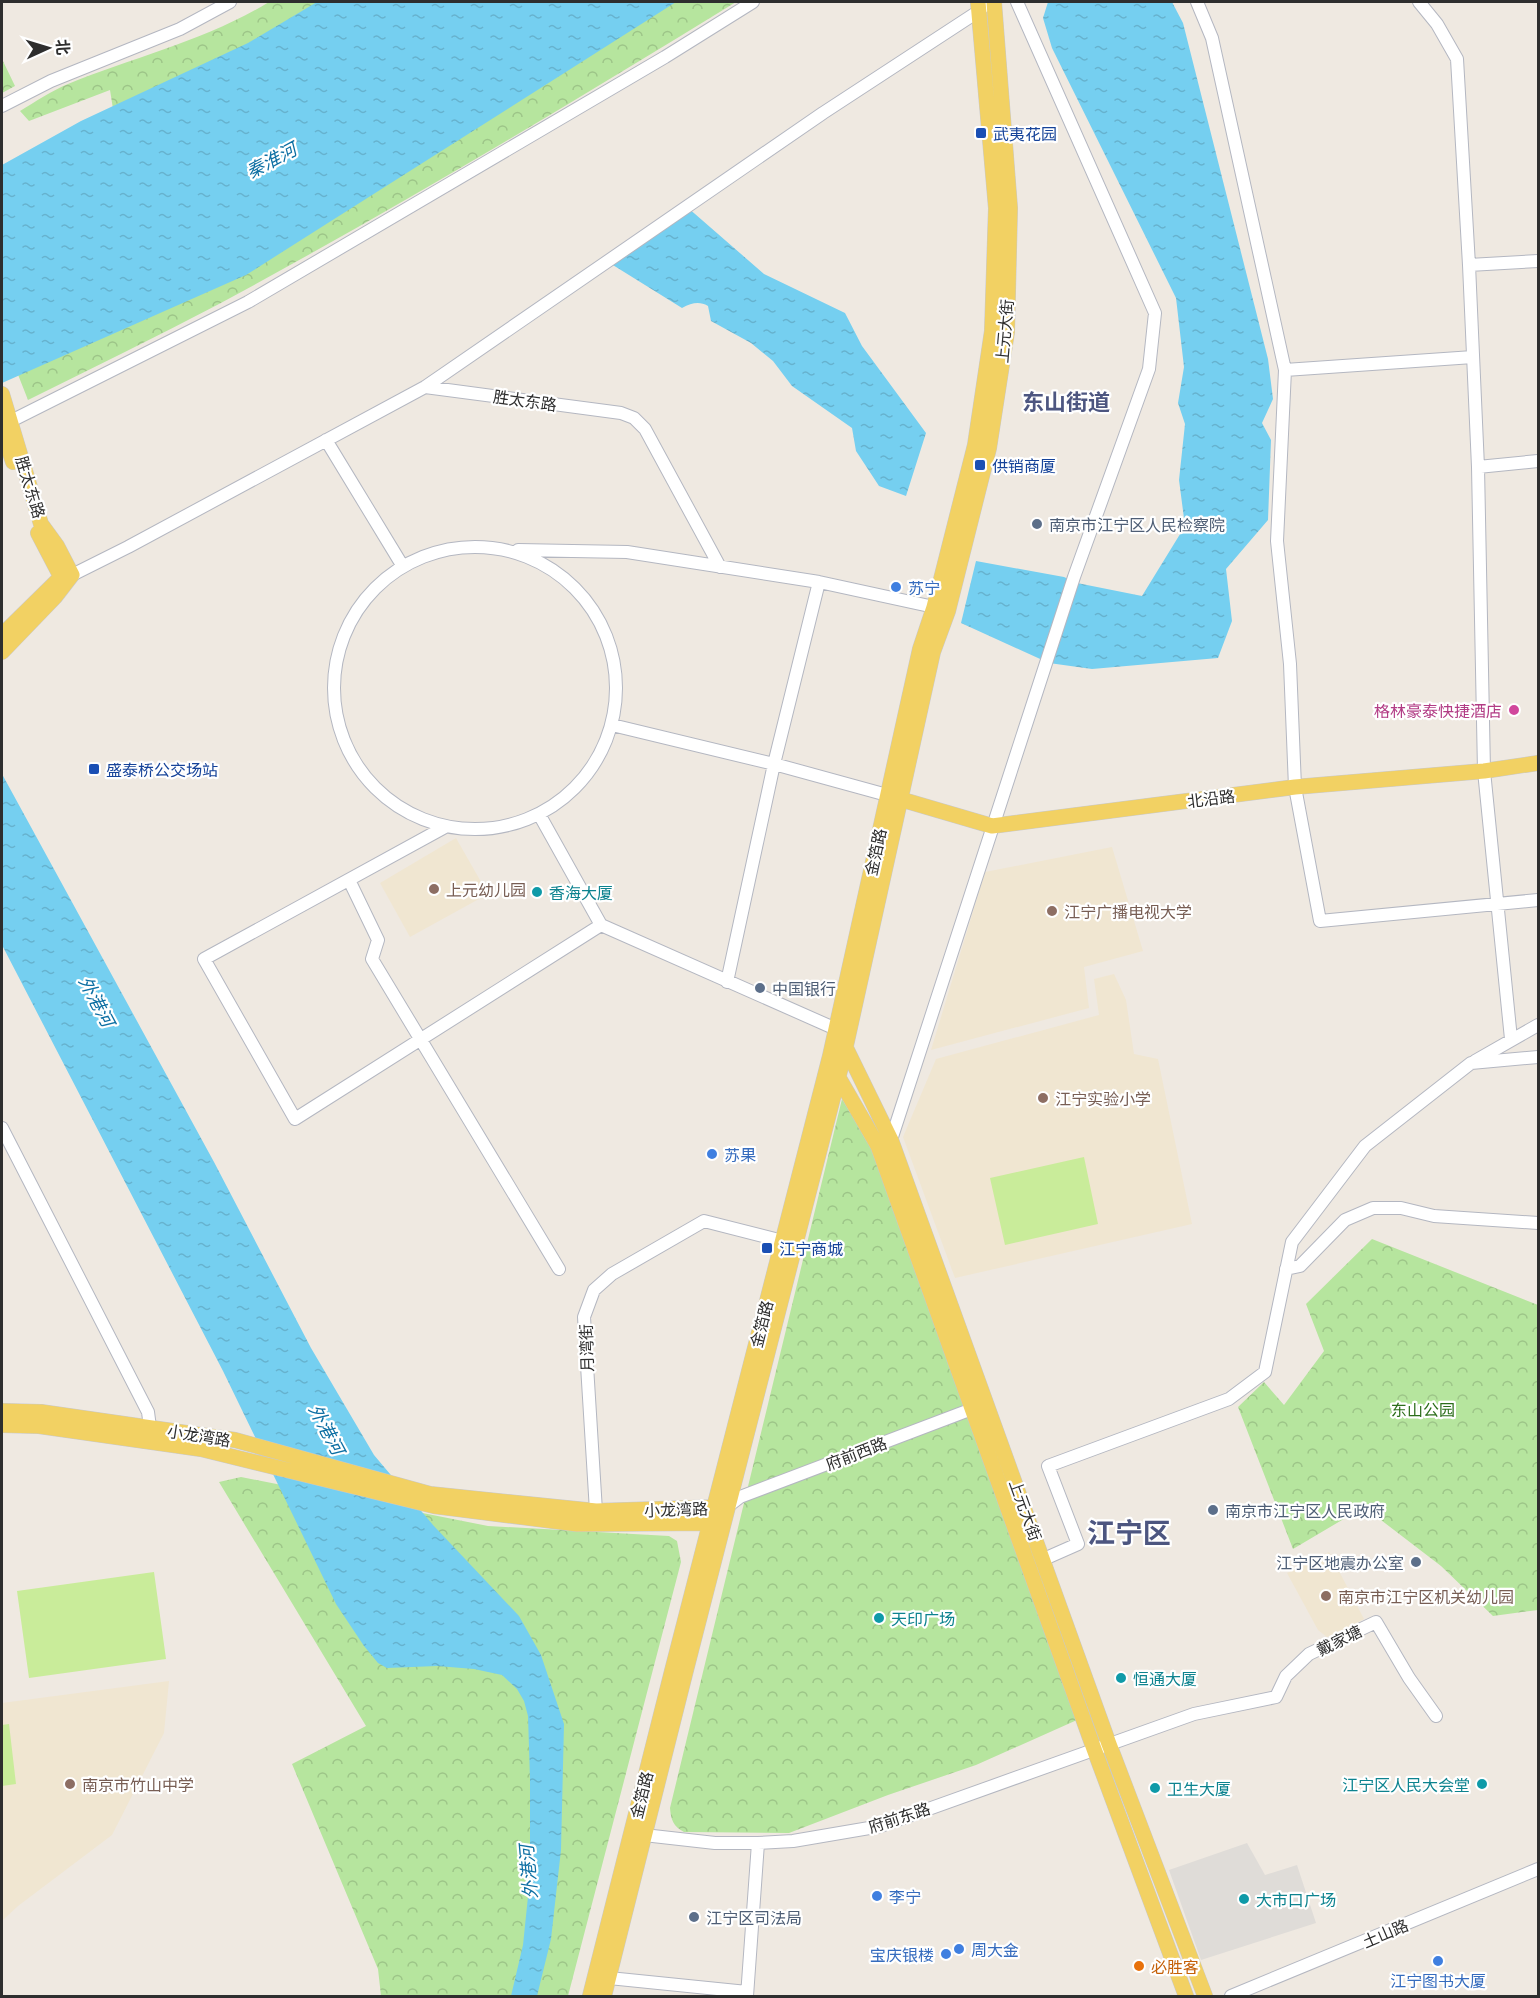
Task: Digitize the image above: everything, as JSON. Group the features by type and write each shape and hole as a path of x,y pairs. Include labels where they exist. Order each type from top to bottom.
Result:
{"main road":[{"name":"上元大街","path":"926,651 948,611 989,448 1006,332 1010,208 994,2"},
{"name":"上元大街","path":"926,651 934,607 975,445 992,331 996,208 982,5"},
{"name":"胜太东路","path":"4,415 33,524 66,576"},
{"path":"2,635 66,576"},
{"path":"2,652 55,597 66,576"},
{"name":"金箔路","path":"604,1996 644,1835 717,1512 893,797 926,651"},
{"name":"北沿路","path":"893,797 992,826 1294,787 1484,771 1539,763"},
{"name":"金箔路","path":"590,1996 717,1512 846,1048 893,797"},
{"name":"上元大街","path":"836,1029 891,1140 1095,1749 1186,1996"},
{"name":"上元大街","path":"830,1056 838,1079 878,1146 980,1406 1044,1559 1109,1744 1205,1996"},
{"name":"小龙湾路","path":"2,1411 41,1412 148,1434 202,1442 235,1440 432,1500 577,1524 717,1512"},
{"name":"小龙湾路","path":"2,1425 148,1434"},
{"name":"小龙湾路","path":"432,1500 596,1511 717,1512"}],"street":[{"path":"2,106 51,81 180,30 230,2"},
{"path":"4,415 248,302 665,57 753,2"},
{"path":"891,1140 1074,577 1149,369 1155,313 1017,2"},
{"path":"1197,2 1212,38 1285,370 1277,541 1290,664 1294,787 1320,921 1539,900"},
{"path":"1419,2 1437,24 1457,59 1478,466 1484,771 1511,1039"},
{"path":"66,576 425,387 982,5"},
{"path":"1469,265 1539,261"},
{"path":"1285,370 1473,357"},
{"name":"胜太东路","path":"425,387 621,413 634,418 645,429 720,567"},
{"path":"326,440 402,565"},
{"path":"1478,466 1539,461"},
{"path":"513,550 548,566 583,595 607,634 617,679 612,725 599,758 578,786 539,814 518,824 481,830 445,827 400,809 364,777 341,734 339,725 333,687 342,639 365,597 402,565 437,550 475,545 513,550 627,552 819,582 934,607"},
{"path":"727,982 774,764 819,582"},
{"path":"612,725 774,764 893,797"},
{"path":"539,814 601,925 836,1029"},
{"path":"445,827 204,959 296,1119 601,925"},
{"path":"349,880 378,939 372,959 559,1269"},
{"path":"1044,1559 1078,1544 1048,1466 1229,1399 1265,1372 1292,1242 1365,1146 1471,1063 1539,1025"},
{"path":"1471,1063 1539,1057"},
{"path":"2,1128 148,1412 148,1434"},
{"path":"1286,1269 1300,1266 1345,1220 1373,1208 1401,1208 1434,1216 1539,1223"},
{"name":"月湾街","path":"596,1511 584,1317 594,1290 612,1274 704,1221 783,1241"},
{"name":"府前西路","path":"717,1512 740,1497 980,1406"},
{"name":"戴家塘","path":"1109,1744 1194,1714 1276,1697 1286,1676 1310,1654 1376,1622 1409,1678 1436,1716"},
{"name":"府前东路","path":"644,1835 715,1843 758,1843 793,1841 880,1826 1109,1744"},
{"path":"609,1978 747,1994 758,1843"},
{"name":"土山路","path":"1231,1996 1539,1869"}],"shaded area":[{"name":"上元幼儿园","path":"456,838 488,894 410,937 380,883"},
{"name":"江宁广播电视大学","path":"1112,847 1143,951 1084,967 1089,1008 931,1050 985,872"},
{"name":"江宁实验小学","path":"1114,974 1126,1000 1134,1054 1158,1059 1192,1224 955,1278 903,1137 936,1059 1099,1015 1094,979"},
{"name":"南京市江宁区机关幼儿园","path":"1329,1552 1364,1619 1328,1638 1318,1630 1287,1573"},
{"name":"南京市竹山中学","path":"169,1681 164,1733 112,1835 18,1906 2,1921 2,1703"},
{"name":"大市口广场","path":"1247,1843 1265,1875 1297,1865 1316,1923 1201,1960 1169,1870"}],"green space":[{"path":"269,2 736,2 545,118 350,231 219,304 28,400 15,367 144,304 110,90 29,121 20,111 68,84 196,38"},
{"path":"2,59 15,86 2,93"},
{"path":"842,1099 872,1148 1077,1720 976,1765 888,1795 789,1833 684,1832 673,1822 670,1808"},
{"path":"1084,1157 1098,1224 1005,1245 990,1178"},
{"name":"东山公园","path":"1372,1239 1538,1305 1538,1610 1493,1616 1441,1566 1364,1507 1293,1549 1238,1407 1264,1382 1284,1405 1324,1351 1306,1304"},
{"path":"241,1477 488,1526 669,1536 677,1541 681,1562 568,1996 381,1996 378,1969 292,1764 366,1726 219,1482"},
{"path":"154,1572 166,1659 29,1678 17,1591"},
{"path":"9,1724 16,1784 2,1786 2,1725"}],"water":[{"name":"秦淮河","path":"317,2 676,2 246,275 2,383 2,165 81,121 248,43"},
{"path":"1048,2 1172,2 1183,23 1268,359 1273,399 1262,423 1271,440 1268,520 1226,569 1232,621 1218,658 1092,669 1049,663 961,623 976,561 1064,577 1077,583 1142,596 1185,526 1179,480 1185,424 1178,403 1184,367 1176,298 1052,48 1043,18"},
{"path":"687,207 764,274 845,313 862,346 926,433 906,496 879,486 856,451 852,428 792,386 773,361 751,343 711,321 708,306 695,303 682,308 608,262"},
{"name":"外港河","path":"2,774 214,1162 311,1348 374,1455 433,1525 519,1616 541,1655 564,1724 561,1850 551,1939 537,1996 511,1996 523,1945 530,1877 528,1716 524,1701 517,1689 502,1675 474,1669 437,1666 387,1668 378,1663 364,1646 336,1604 223,1371 2,945"}],"place":[{"name":"武夷花园","path":"981,133"},
{"name":"供销商厦","path":"980,465"},
{"name":"南京市江宁区人民检察院","path":"1037,524"},
{"name":"苏宁","path":"896,587"},
{"name":"格林豪泰快捷酒店","path":"1514,710"},
{"name":"盛泰桥公交场站","path":"94,769"},
{"name":"上元幼儿园","path":"434,889"},
{"name":"香海大厦","path":"537,892"},
{"name":"江宁广播电视大学","path":"1052,911"},
{"name":"中国银行","path":"760,988"},
{"name":"江宁实验小学","path":"1043,1098"},
{"name":"苏果","path":"712,1154"},
{"name":"江宁商城","path":"767,1248"},
{"name":"南京市江宁区人民政府","path":"1213,1510"},
{"name":"江宁区地震办公室","path":"1416,1562"},
{"name":"南京市江宁区机关幼儿园","path":"1326,1596"},
{"name":"天印广场","path":"879,1618"},
{"name":"恒通大厦","path":"1121,1678"},
{"name":"南京市竹山中学","path":"70,1784"},
{"name":"江宁区人民大会堂","path":"1482,1784"},
{"name":"卫生大厦","path":"1155,1788"},
{"name":"李宁","path":"877,1896"},
{"name":"大市口广场","path":"1244,1899"},
{"name":"江宁区司法局","path":"694,1917"},
{"name":"周大金","path":"959,1949"},
{"name":"宝庆银楼","path":"946,1954"},
{"name":"江宁图书大厦","path":"1438,1961"},
{"name":"必胜客","path":"1139,1966"}],"district":[{"name":"东山街道","path":"1066,401"},
{"name":"江宁区","path":"1129,1532"}]}
